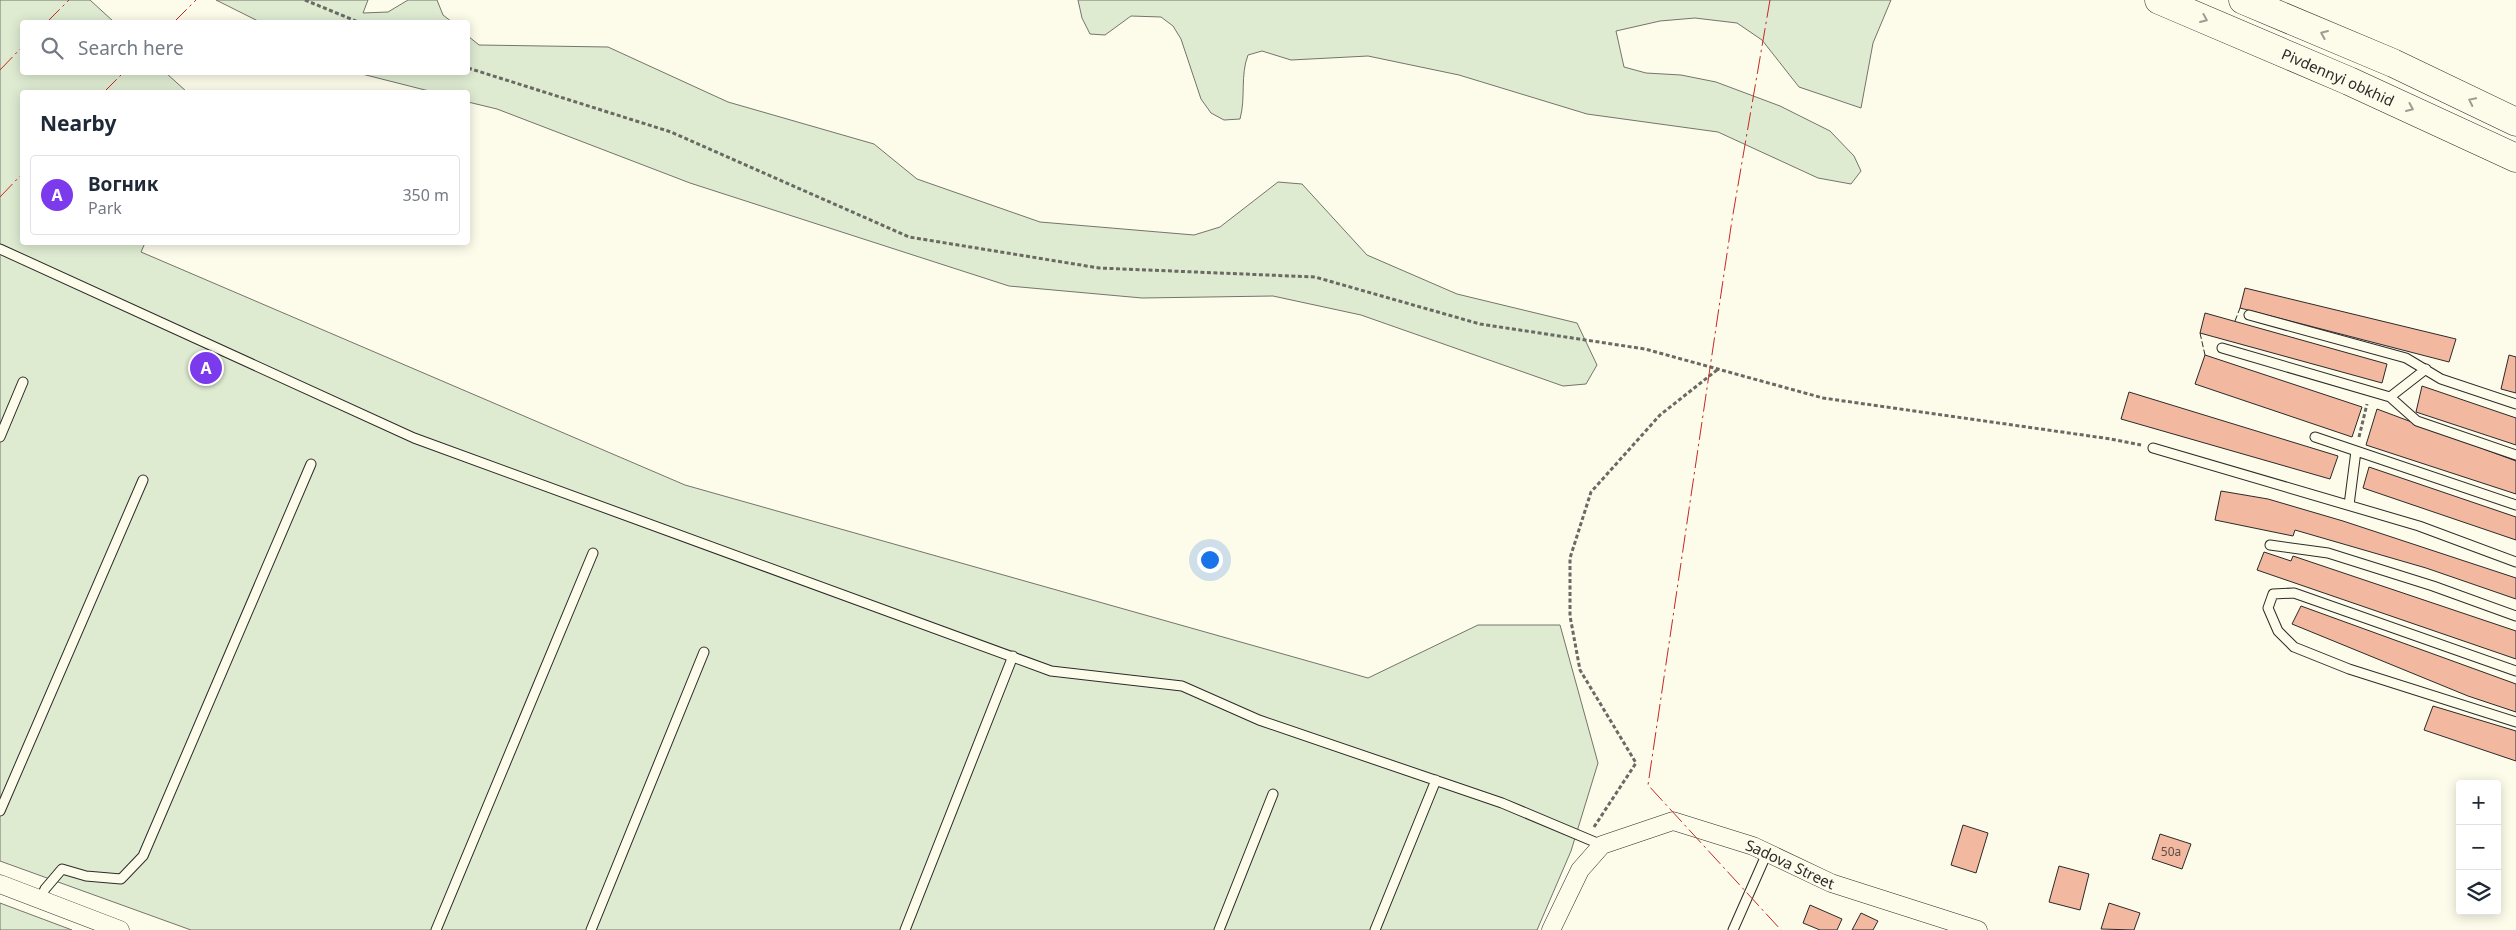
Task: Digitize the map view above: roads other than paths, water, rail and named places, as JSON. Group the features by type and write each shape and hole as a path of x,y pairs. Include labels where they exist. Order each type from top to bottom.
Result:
{"main road":[{"name":"Pivdennyi obkhid","path":"2159,0 2349,80 2516,158"},
{"path":"2243,0 2393,63 2516,122"}],"street":[{"name":"Sadova Street","path":"1594,842 1673,821 1766,853 1832,883 1978,930"},
{"path":"1551,930 1594,842"},
{"path":"0,884 120,930"}],"lane":[{"path":"0,249 414,438 1051,671 1182,686 1259,720 1502,803 1594,842"},
{"path":"2249,315 2406,358 2441,379 2516,404"},
{"path":"2222,348 2390,397 2417,421 2516,456"},
{"path":"2390,397 2426,369"},
{"path":"0,437 23,382"},
{"path":"2315,437 2516,505"},
{"path":"2153,448 2349,504 2419,526 2516,562"},
{"path":"2349,504 2356,451"},
{"path":"40,900 45,889 62,869 86,876 121,879 143,856 311,464"},
{"path":"0,811 143,480"},
{"path":"2270,545 2328,553 2433,586 2516,616"},
{"path":"436,930 593,553"},
{"path":"2516,671 2294,593 2273,594 2268,608 2278,631 2294,647 2349,669 2516,722"},
{"path":"591,930 704,652"},
{"path":"905,930 1013,656"},
{"path":"1375,930 1436,780"},
{"path":"1219,930 1273,794"},
{"path":"1733,930 1766,853"}],"place":[{"name":"Вогник","path":"206,368"}]}
